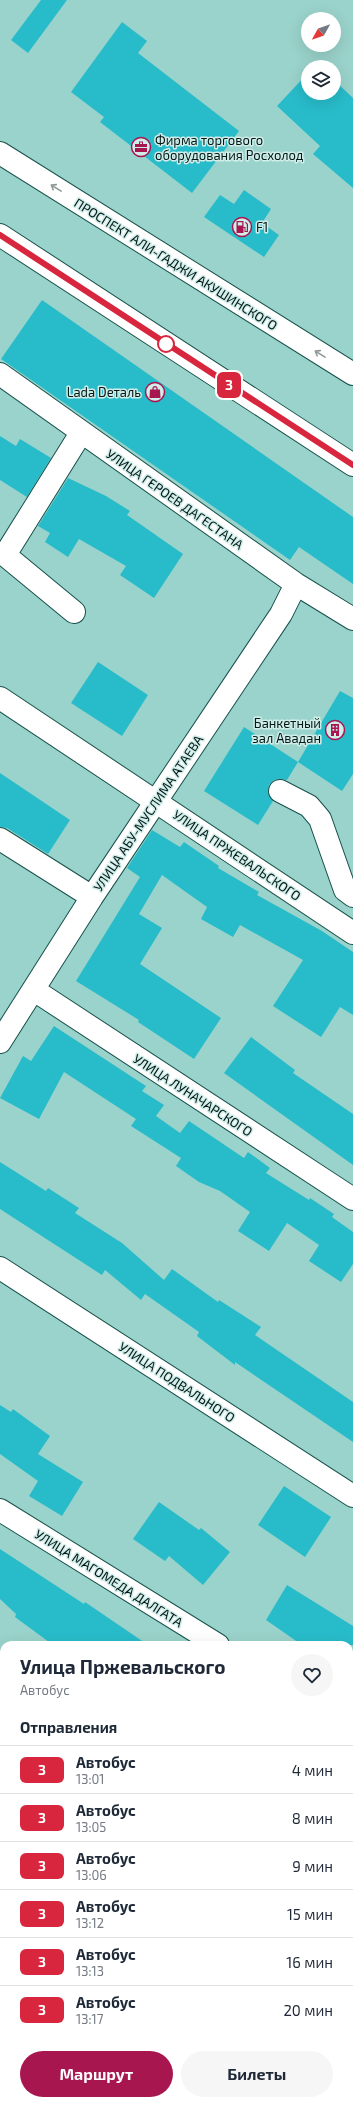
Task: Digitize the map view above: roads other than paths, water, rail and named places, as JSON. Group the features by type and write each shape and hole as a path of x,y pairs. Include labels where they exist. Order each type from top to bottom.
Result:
{"street":[{"name":"ПРОСПЕКТ АЛИ-ГАДЖИ АКУШИНСКОГО","path":"0,153 353,374"},
{"path":"0,235 353,465"},
{"name":"УЛИЦА ГЕРОЕВ ДАГЕСТАНА","path":"0,374 81,434 296,584 353,619"},
{"path":"74,612 2,554 81,434"},
{"name":"УЛИЦА АБУ-МУСЛИМА АТАЕВА","path":"0,1042 92,897 281,614 296,584"},
{"name":"УЛИЦА ПРЖЕВАЛЬСКОГО","path":"0,698 353,933"},
{"path":"280,791 309,806 320,819 345,890 353,896"},
{"path":"0,839 92,897"},
{"name":"УЛИЦА ЛУНАЧАРСКОГО","path":"34,990 353,1199"},
{"name":"УЛИЦА ПОДВАЛЬНОГО","path":"0,1268 353,1496"},
{"name":"УЛИЦА МАГОМЕДА ДАЛГАТА","path":"0,1510 212,1641"}],"place":[{"name":"Фирма торгового оборудования Росхолод","path":"141,147"},
{"name":"F1","path":"242,227"},
{"name":"Lada Dеталь","path":"155,392"},
{"name":"Банкетный зал Авадан","path":"335,730"}]}
